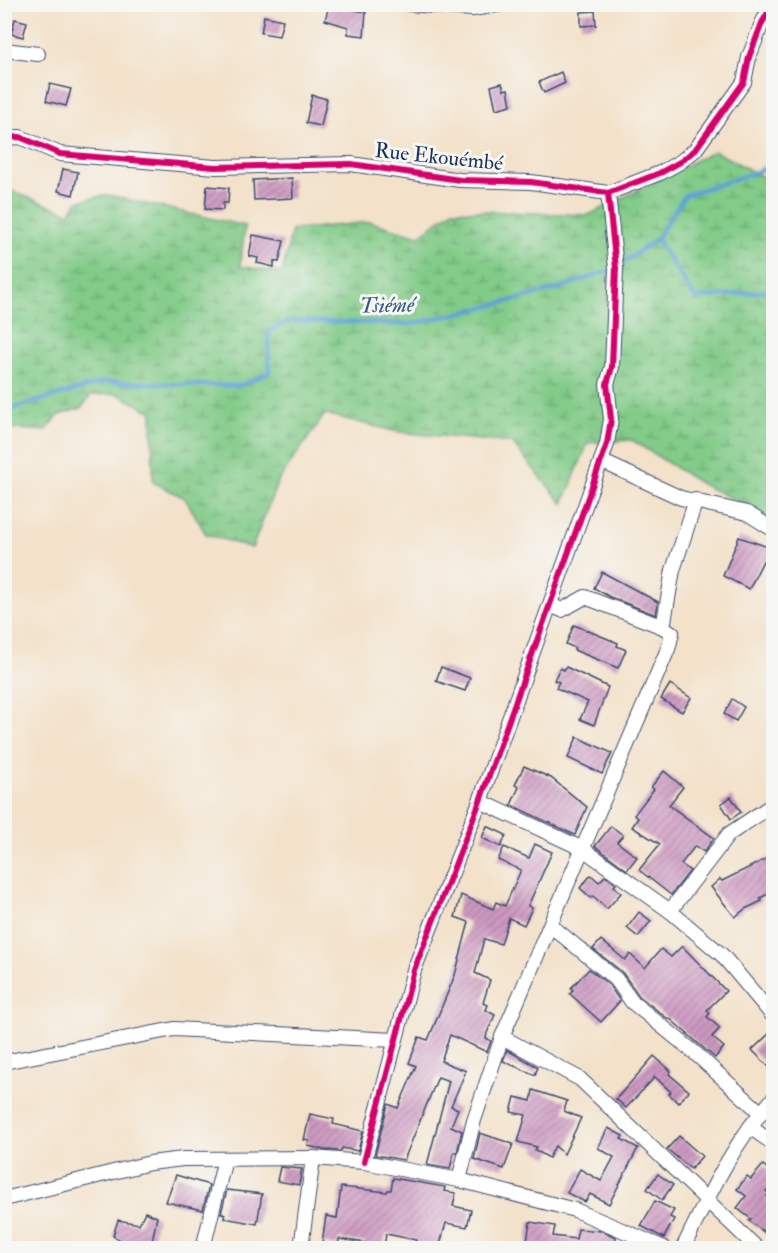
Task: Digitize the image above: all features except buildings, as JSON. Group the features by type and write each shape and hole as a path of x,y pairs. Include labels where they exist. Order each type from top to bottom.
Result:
{"street":[{"path":"409,4 472,9 503,4"},
{"name":"Rue Ekouémbé","path":"4,138 20,137 60,154 215,166 351,164 460,180 531,182 608,193 660,173 695,150 744,82 749,57 762,23 773,4"},
{"path":"4,50 38,54"},
{"path":"364,1162 414,970 480,801 601,461 611,419 607,384 612,367 616,268 608,193"},
{"path":"601,461 681,498 747,513 774,530"},
{"path":"663,627 673,570 696,500"},
{"path":"459,1180 474,1120 502,1037 668,649 672,633 663,627 585,597 562,610 550,604"},
{"path":"480,801 583,849 670,911 722,955 774,1017"},
{"path":"670,911 729,834 774,804"},
{"path":"550,925 616,979 632,1002 695,1053 760,1112"},
{"path":"4,1062 174,1029 395,1040"},
{"path":"502,1037 580,1079 757,1248"},
{"path":"683,1248 706,1201 750,1127 760,1112 774,1098"},
{"path":"750,1127 774,1144"},
{"path":"4,1199 150,1164 183,1159 313,1158 364,1162 459,1180 575,1210 664,1248"},
{"path":"301,1248 313,1158"},
{"path":"203,1248 225,1159"}],"green space":[{"path":"714,151 773,182 773,523 751,507 703,485 632,440 588,443 563,504 512,443 398,432 325,414 278,481 252,548 206,534 185,498 153,482 152,412 118,394 91,395 81,408 59,415 46,431 5,428 4,188 69,213 78,201 108,195 245,226 240,266 282,273 292,230 371,222 419,236 453,210 589,215"}],"waterway":[{"path":"656,239 685,195 751,174 774,164"},
{"name":"Tsiémé","path":"4,411 104,382 239,386 269,373 268,331 290,321 411,324 557,289 616,268 656,239 695,298 774,292"}],"cycle path":[{"path":"4,138 20,137 60,154 215,167 351,164 460,180 531,182 608,193 660,173 695,150 744,82 749,57 762,23 773,4"},
{"path":"364,1162 414,970 480,801 607,444 611,419 607,384 612,367 616,268 608,193"}]}
